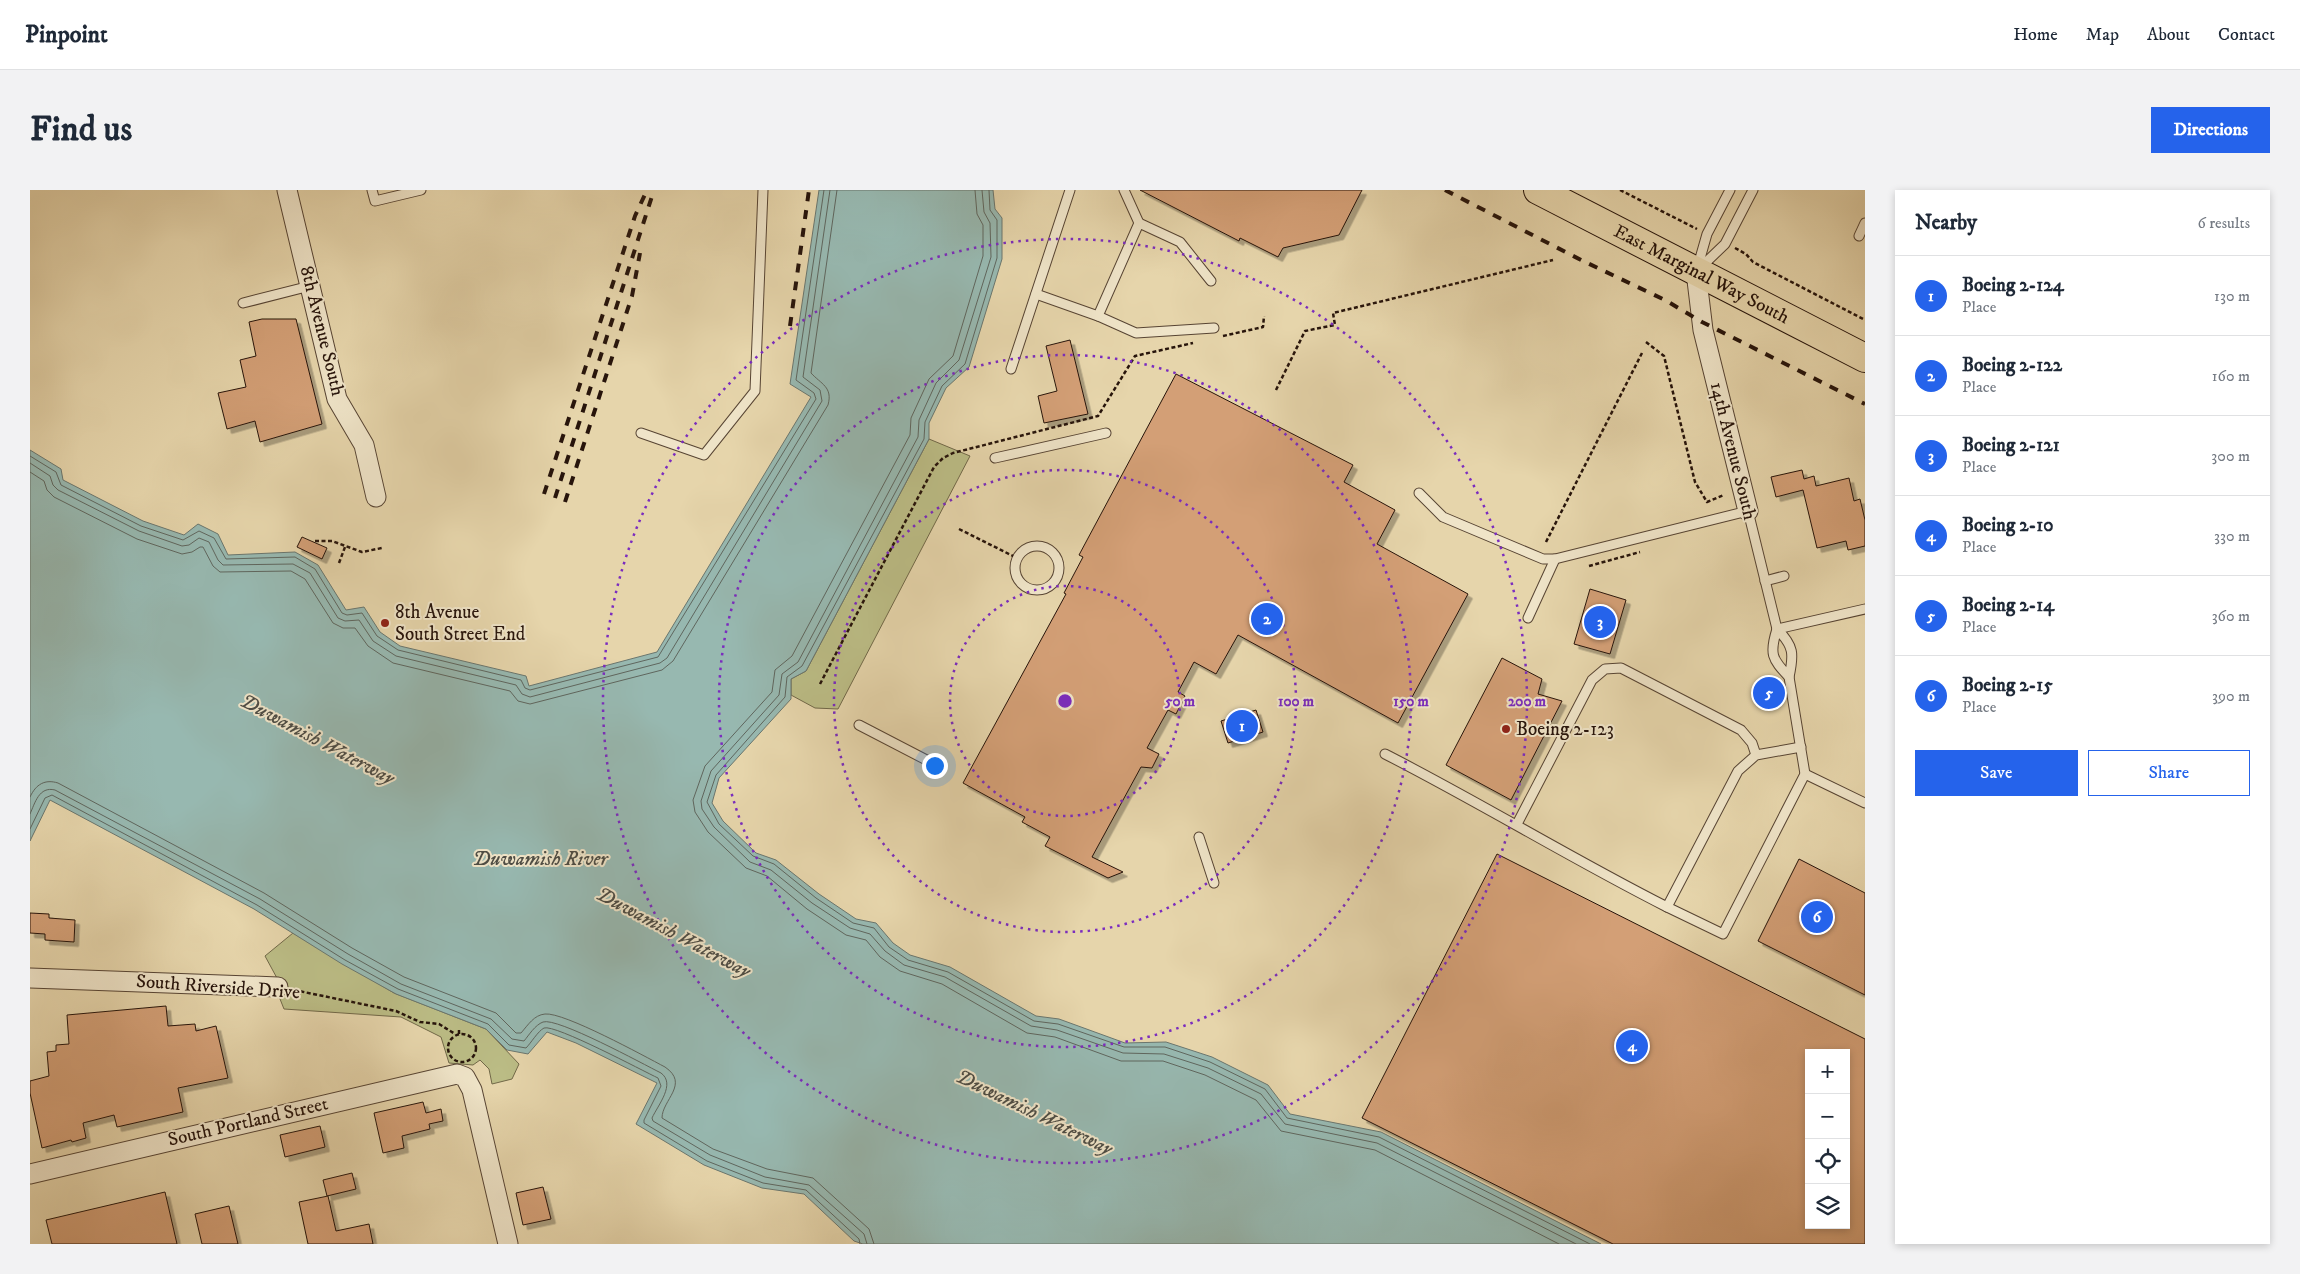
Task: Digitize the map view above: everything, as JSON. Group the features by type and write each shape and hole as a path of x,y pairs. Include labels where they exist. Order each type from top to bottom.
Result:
{"main road":[{"name":"East Marginal Way South","path":"1538,190 1865,358"}],"street":[{"name":"8th Avenue South","path":"287,190 337,399 364,445 376,497"},
{"name":"14th Avenue South","path":"1696,272 1703,330 1748,511"},
{"name":"South Riverside Drive","path":"30,978 278,987"},
{"name":"South Portland Street","path":"30,1174 457,1074 465,1077 472,1090 508,1244"}],"lane":[{"path":"372,190 375,201 421,190"},
{"path":"641,433 704,455 755,391 763,190"},
{"path":"1011,369 1070,190"},
{"path":"1124,190 1139,223 1180,242 1211,280"},
{"path":"1696,272 1707,234 1730,190"},
{"path":"1696,272 1725,244 1753,190"},
{"path":"1859,236 1865,222"},
{"path":"1098,316 1139,223"},
{"path":"243,303 310,286"},
{"path":"1036,294 1098,316 1136,333 1214,328"},
{"path":"995,458 1106,433"},
{"path":"1419,493 1443,517 1538,558 1555,559 1748,511"},
{"name":"14th Avenue South","path":"1748,511 1777,629"},
{"path":"1031,547 1046,548 1052,552 1058,564 1056,578 1045,588 1031,589 1025,586 1016,575 1017,558 1025,549 1031,547"},
{"path":"1528,618 1555,559"},
{"path":"1765,581 1784,576"},
{"path":"1777,629 1865,609"},
{"path":"1777,629 1771,646 1775,662 1789,678"},
{"path":"1385,754 1517,824 1592,869 1723,934 1805,774 1789,678 1793,659 1789,642 1777,629"},
{"path":"1517,824 1592,680 1605,669 1622,668 1741,730 1752,743 1756,755"},
{"path":"859,725 938,766"},
{"path":"1667,906 1738,771 1756,755 1801,747"},
{"path":"1805,774 1865,803"},
{"path":"1199,837 1214,883"}],"path":[{"path":"1620,190 1686,222"},
{"path":"1746,254 1754,262 1865,320"},
{"path":"1276,390 1305,332 1335,325 1333,313 1553,260"},
{"path":"1646,342 1664,356 1695,482 1707,502 1724,495"},
{"path":"1546,542 1642,353"},
{"path":"959,529 1017,558"},
{"path":"315,540 332,541 362,552 382,548"},
{"path":"339,563 344,547"},
{"name":"South Riverside Drive","path":"278,987 333,997 405,1014 420,1022 439,1024 457,1034"},
{"path":"457,1034 472,1037 476,1044 474,1057 465,1062 455,1061 448,1053 448,1043 457,1034 459,1028"}],"green space":[{"path":"929,439 970,456 838,709 815,708 791,695 791,679 806,671"},
{"path":"293,933 394,993 486,1029 519,1064 512,1079 492,1084 489,1069 480,1060 473,1065 449,1063 441,1037 401,1017 284,1009 278,994 278,980 265,956"}],"water":[{"name":"Duwamish River","path":"819,190 993,190 995,209 1002,218 1002,259 969,367 946,388 929,423 929,439 806,671 791,679 791,699 719,778 712,803 723,821 756,853 776,860 819,894 856,919 876,923 893,943 910,955 950,967 1036,1016 1059,1019 1125,1043 1166,1042 1212,1057 1268,1085 1290,1114 1381,1132 1601,1244 863,1244 854,1241 804,1194 762,1188 704,1165 636,1124 657,1083 576,1043 547,1032 528,1054 507,1050 486,1029 396,994 342,964 254,909 50,800 30,841 30,450 61,469 63,480 143,521 184,535 198,524 218,534 228,555 295,552 318,565 346,610 364,607 380,632 400,646 526,676 529,686 657,652 811,397 790,384"}],"building":[{"path":"1140,190 1362,190 1339,235 1283,248 1278,257 1240,238 1239,241"},
{"path":"262,319 296,319 322,424 260,442 255,421 227,429 218,393 246,387 240,360 256,356 249,322"},
{"path":"1070,340 1088,414 1044,423 1038,396 1057,391 1046,346"},
{"path":"1176,374 1353,465 1344,482 1395,510 1377,544 1468,594 1398,723 1238,635 1216,674 1194,662 1178,692 1185,696 1176,714 1168,710 1147,748 1159,754 1152,768 1141,767 1092,857 1123,872 1108,878 1045,846 1050,837 1022,822 1025,817 963,783 1066,594 1064,593 1083,557 1079,555"},
{"path":"1802,470 1804,479 1814,476 1816,486 1849,478 1854,501 1860,499 1865,520 1865,546 1848,550 1846,541 1817,548 1803,490 1776,497 1771,477"},
{"path":"302,537 327,548 322,559 297,547"},
{"path":"1590,589 1626,600 1610,654 1574,644"},
{"name":"Boeing 2-123","path":"1502,658 1542,679 1538,694 1562,701 1511,800 1446,765"},
{"path":"1773,685 1776,698 1765,702 1761,688"},
{"path":"1256,710 1263,732 1228,743 1221,721"},
{"path":"1497,854 1865,1039 1865,1244 1613,1244 1362,1118"},
{"path":"1799,859 1865,893 1865,995 1758,941"},
{"path":"30,913 49,914 49,918 75,920 74,942 45,940 45,934 30,933"},
{"path":"166,1006 168,1026 195,1024 196,1031 216,1026 228,1078 178,1088 183,1112 117,1127 114,1115 83,1123 86,1138 42,1148 30,1093 30,1081 49,1076 47,1052 56,1051 56,1045 69,1044 67,1015"},
{"path":"423,1102 426,1113 441,1109 443,1121 429,1124 430,1129 402,1136 404,1148 383,1153 374,1113"},
{"path":"320,1126 325,1147 285,1157 280,1135"},
{"path":"352,1173 356,1189 327,1196 323,1180"},
{"path":"543,1187 551,1219 523,1225 516,1193"},
{"path":"165,1192 177,1244 52,1244 46,1220"},
{"path":"328,1196 336,1231 369,1224 373,1244 308,1244 299,1202"},
{"path":"229,1206 238,1244 202,1244 195,1214"}],"railway":[{"path":"544,494 635,216 647,190"},
{"path":"555,498 654,190"},
{"path":"790,326 809,190"},
{"path":"1445,190 1583,261 1665,300 1702,322 1865,404"},
{"path":"565,502 632,296 640,253"}],"place":[{"name":"Boeing 2-122","path":"1267,619"},
{"name":"Boeing 2-121","path":"1600,622"},
{"name":"8th Avenue South Street End","path":"385,623"},
{"name":"Boeing 2-14","path":"1769,693"},
{"name":"Boeing 2-124","path":"1242,726"},
{"name":"Boeing 2-123","path":"1506,729"},
{"name":"Boeing 2-15","path":"1817,917"},
{"name":"Boeing 2-10","path":"1632,1046"}],"water label":[{"name":"Duwamish Waterway","path":"317,740"},
{"name":"Duwamish Waterway","path":"673,933"},
{"name":"Duwamish Waterway","path":"1034,1113"}]}
